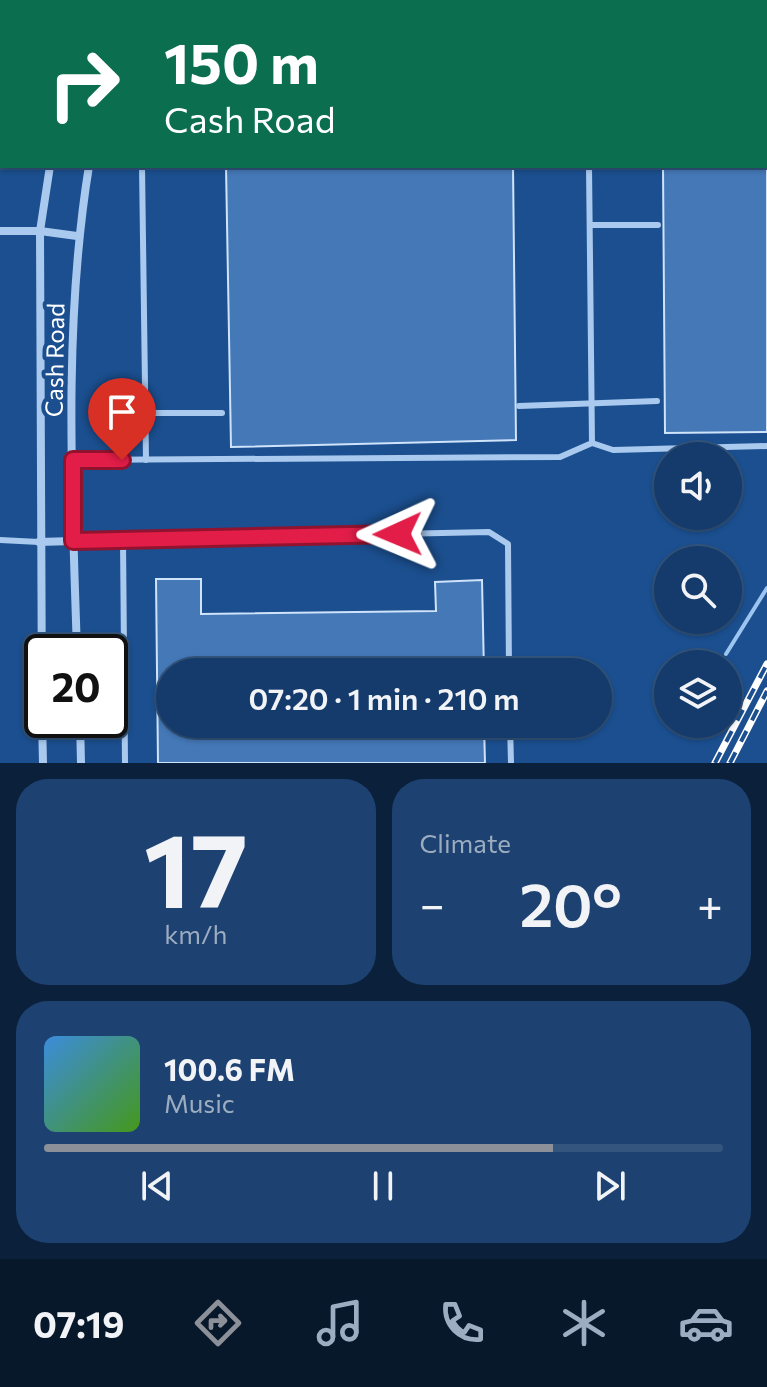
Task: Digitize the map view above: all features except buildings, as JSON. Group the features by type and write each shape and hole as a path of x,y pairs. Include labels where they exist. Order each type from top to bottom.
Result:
{"street":[{"name":"Cash Road","path":"41,634 40,231 50,168"},
{"name":"Cash Road","path":"76,634 73,460 77,236 89,168"},
{"path":"0,231 40,231 77,236"},
{"path":"39,542 73,541"},
{"name":"Cash Road","path":"42,738 43,763"},
{"path":"80,738 81,763"}],"lane":[{"path":"142,168 146,460"},
{"path":"589,168 592,443"},
{"path":"590,225 658,225"},
{"path":"519,406 657,401"},
{"path":"145,413 222,413"},
{"path":"73,460 560,457 592,443 613,450 767,446"},
{"path":"73,541 489,532 508,544 509,658"},
{"path":"0,540 39,542"},
{"path":"123,540 125,763"},
{"path":"510,738 511,763"}],"waterway":[{"path":"728,650 767,588"}],"railway":[{"path":"715,763 767,664"},
{"path":"730,763 767,691"}],"route":[{"path":"122,460 73,460 73,541 398,534"}]}
